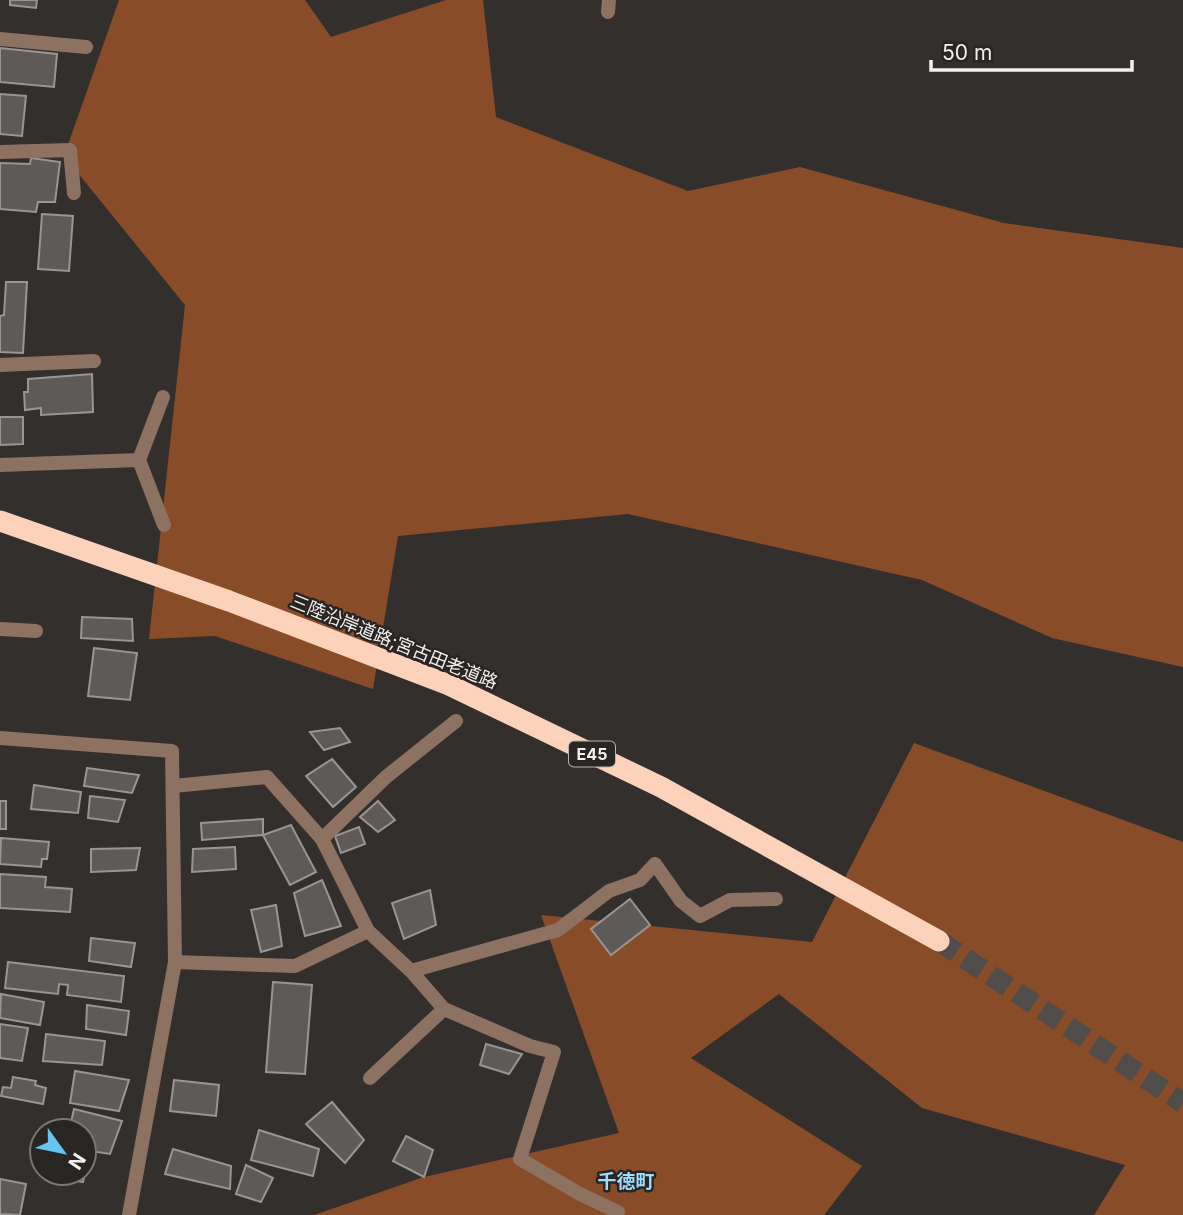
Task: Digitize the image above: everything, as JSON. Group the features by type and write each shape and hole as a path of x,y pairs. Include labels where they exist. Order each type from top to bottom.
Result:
{"highway":[{"name":"三陸沿岸道路;宮古田老道路","path":"0,521 229,601 449,685 661,787 939,940"}],"street":[{"path":"0,38 86,47"},
{"path":"0,152 70,150 74,193"},
{"path":"0,365 94,361"},
{"path":"163,397 139,460 164,525"},
{"path":"0,465 139,460"},
{"path":"0,629 36,631"},
{"path":"323,839 386,777 456,721"},
{"path":"0,738 173,751 175,962 129,1215"},
{"path":"173,786 267,777 323,839 368,931 411,971 444,1009 530,1046 554,1052 520,1159 580,1194 618,1212"},
{"path":"411,971 558,930 609,891 640,880 655,864 681,901 699,916 730,900 776,899"},
{"path":"175,962 295,966 368,931"},
{"path":"370,1078 444,1009"}],"shaded area":[{"path":"119,0 305,0 331,37 446,0 483,0 496,117 688,191 800,167 1004,223 1183,248 1183,667 1052,638 922,580 628,514 398,536 373,689 215,636 149,639 185,305 64,156"},
{"path":"914,743 1183,842 1183,1215 1094,1215 1125,1165 922,1108 779,994 691,1058 862,1166 824,1215 314,1215 424,1177 619,1133 541,915 812,942"}],"building":[{"path":"10,0 37,0 36,8 10,5"},
{"path":"0,48 57,54 54,87 0,82"},
{"path":"0,94 26,96 22,136 0,134"},
{"path":"31,158 60,162 55,202 38,202 36,212 0,209 0,163 30,164"},
{"path":"42,214 73,216 69,271 38,269"},
{"path":"6,282 27,282 23,353 0,352 0,316 4,315"},
{"path":"92,374 93,412 41,415 41,408 25,410 24,392 28,392 28,379"},
{"path":"0,417 23,417 23,444 0,445"},
{"path":"82,617 132,619 133,641 81,638"},
{"path":"94,648 137,653 130,700 88,696"},
{"path":"340,728 350,742 324,750 310,732"},
{"path":"332,759 356,787 333,807 306,776"},
{"path":"87,768 139,775 132,793 84,786"},
{"path":"34,785 81,792 78,813 31,809"},
{"path":"90,796 125,800 118,822 88,818"},
{"path":"0,801 6,801 6,829 0,829"},
{"path":"378,801 395,820 378,832 360,817"},
{"path":"263,819 263,835 202,840 201,823"},
{"path":"291,825 316,872 290,885 263,835"},
{"path":"359,827 365,844 341,853 335,836"},
{"path":"1,838 49,842 47,859 42,859 41,867 0,864"},
{"path":"235,847 236,869 192,872 193,849"},
{"path":"140,848 136,870 91,872 91,849"},
{"path":"0,874 46,877 45,887 72,889 70,912 0,908"},
{"path":"322,880 341,926 305,936 294,893"},
{"path":"430,890 436,925 404,939 392,903"},
{"path":"630,899 650,925 611,955 591,929"},
{"path":"276,905 282,946 261,952 251,910"},
{"path":"91,938 135,943 131,967 89,961"},
{"path":"8,962 124,976 121,1002 67,995 68,985 59,984 58,994 5,988"},
{"path":"273,982 312,985 305,1074 266,1072"},
{"path":"1,994 44,1002 40,1025 0,1018"},
{"path":"87,1005 129,1011 126,1035 86,1029"},
{"path":"0,1024 28,1028 22,1061 0,1058"},
{"path":"46,1034 105,1041 102,1065 43,1061"},
{"path":"486,1044 522,1054 509,1074 480,1065"},
{"path":"75,1071 129,1080 119,1111 70,1103"},
{"path":"13,1077 36,1081 35,1085 46,1088 43,1104 1,1096 3,1087 11,1088"},
{"path":"174,1080 219,1085 216,1116 170,1111"},
{"path":"332,1102 364,1140 345,1163 306,1124"},
{"path":"74,1109 122,1121 110,1154 98,1152 98,1117 72,1117"},
{"path":"259,1130 319,1149 313,1176 251,1160"},
{"path":"406,1136 433,1150 424,1177 393,1161"},
{"path":"173,1149 231,1166 230,1189 165,1174"},
{"path":"246,1165 273,1178 261,1202 236,1194"},
{"path":"0,1179 26,1184 20,1215 0,1214"}],"tunnel":[{"path":"939,941 1183,1103"}],"district":[{"name":"千徳町","path":"626,1181"}]}
